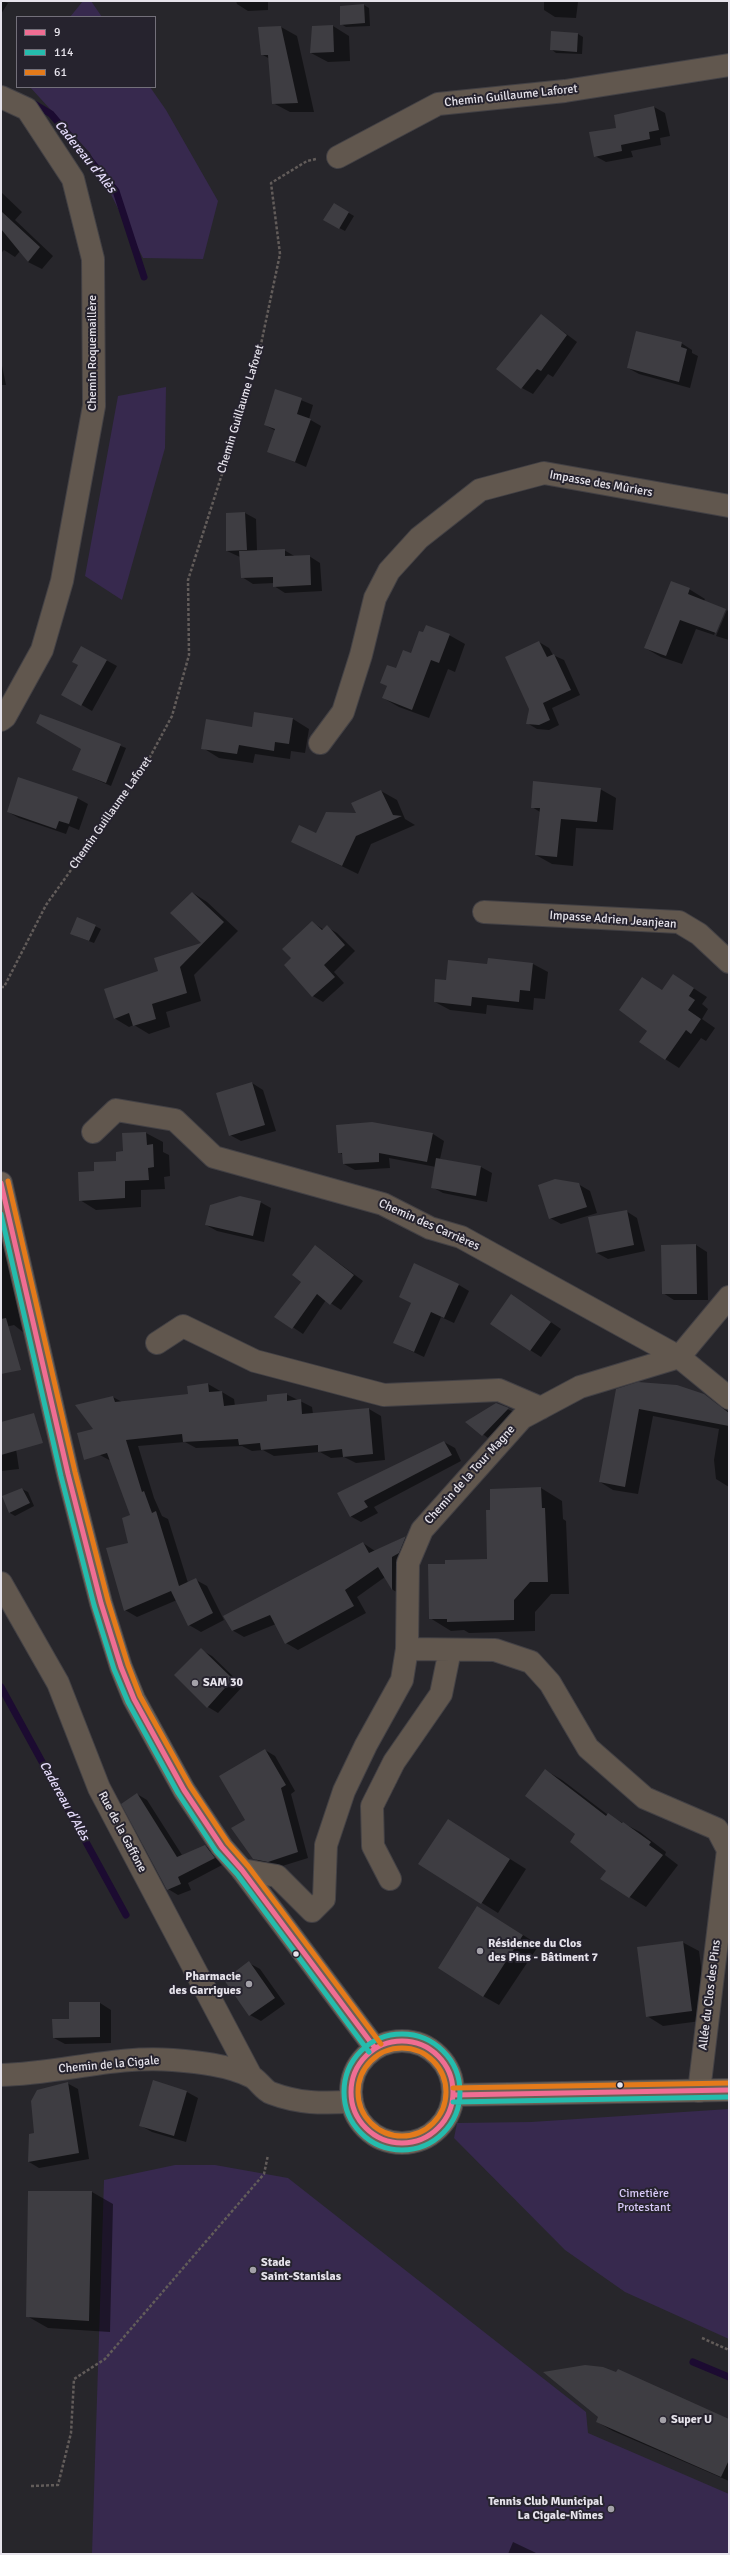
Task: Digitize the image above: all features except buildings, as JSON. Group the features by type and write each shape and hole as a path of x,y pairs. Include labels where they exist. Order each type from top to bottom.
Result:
{"main road":[{"path":"1,1183 68,1474 101,1603 121,1667 141,1712 184,1790 222,1847 242,1870 375,2048"},
{"path":"398,2042 421,2044 435,2053 446,2064 452,2079 453,2095 450,2110 443,2123 433,2134 419,2141 405,2144 388,2142 373,2135 363,2126 352,2102 351,2086 355,2072 363,2058 375,2048 398,2042"},
{"path":"453,2095 729,2090"}],"street":[{"name":"Chemin Guillaume Laforet","path":"338,156 438,104 565,90 729,65"},
{"name":"Chemin Roquemaillère","path":"1,97 27,109 73,179 93,258 94,406 62,581 42,650 3,718"},
{"name":"Impasse des Mûriers","path":"320,743 343,712 361,655 375,598 389,571 419,538 480,490 544,473 729,506"},
{"name":"Impasse Adrien Jeanjean","path":"484,912 679,922 699,934 729,962"},
{"name":"Chemin des Carrières","path":"93,1132 116,1110 175,1120 214,1157 383,1204 430,1228 461,1237 679,1357 729,1398"},
{"path":"679,1357 729,1297"},
{"path":"157,1343 183,1326 255,1362 384,1395 499,1390 541,1408"},
{"name":"Chemin de la Tour Magne","path":"242,1870 277,1876 312,1911 324,1899 328,1839 344,1791 366,1745 402,1680 407,1649 408,1563 422,1530 522,1418 580,1387 679,1357"},
{"name":"Rue de la Gaffone","path":"1,1583 58,1683 99,1788 251,2076"},
{"name":"Allée du Clos des Pins","path":"407,1649 495,1650 531,1662 550,1683 588,1748 645,1798 717,1830 728,1850 699,2091"},
{"path":"390,1879 373,1846 372,1806 394,1762 441,1694 450,1650"},
{"name":"Chemin de la Cigale","path":"1,2075 22,2075 114,2062 172,2060 212,2065 251,2076 269,2093 308,2103 352,2102"}],"path":[{"name":"Chemin Guillaume Laforet","path":"1,988 4,987 46,905 144,768 172,716 189,655 188,580 256,368 280,254 271,183 307,161 338,156"},
{"path":"31,2486 58,2485 71,2433 74,2379 105,2360 264,2174 268,2155"},
{"path":"702,2338 729,2350"}],"green space":[{"path":"83,1 91,1 101,16 71,16"},
{"path":"31,88 151,88 166,110 218,201 203,259 143,258 90,153"},
{"path":"166,387 165,448 122,600 85,576 118,396"},
{"name":"Cimetière Protestant","path":"729,2109 729,2339 625,2292 565,2250 454,2138 457,2123 531,2122"},
{"name":"Stade Saint-Stanislas","path":"175,2165 215,2165 288,2178 586,2412 588,2433 729,2494 729,2554 92,2554 104,2180"}],"waterway":[{"name":"Cadereau d'Alès","path":"31,102 51,114 116,191 144,277"},
{"name":"Cadereau d'Alès","path":"1,1687 126,1915"},
{"name":"Cadereau d'Alès","path":"693,2362 729,2377"}],"transit line":[{"name":"61","path":"8,1181 75,1472 108,1601 128,1665 140,1696 190,1786 228,1843 248,1866 381,2044"},
{"name":"9","path":"1,1183 68,1474 101,1603 121,1667 134,1699 184,1790 222,1847 242,1870 375,2048"},
{"name":"114","path":"1,1214 61,1476 94,1605 114,1669 128,1702 178,1793 216,1851 237,1874 369,2052"},
{"name":"114","path":"402,2034 424,2038 443,2051 456,2070 460,2092 456,2114 443,2133 424,2146 402,2150 380,2146 361,2133 348,2114 344,2092 348,2070 361,2051 380,2038 402,2034"},
{"name":"9","path":"402,2041 422,2045 438,2056 449,2072 453,2092 449,2112 438,2128 422,2139 402,2143 382,2139 366,2128 355,2112 351,2092 355,2072 366,2056 382,2045 402,2041"},
{"name":"61","path":"402,2048 419,2051 433,2061 443,2075 446,2092 443,2109 433,2123 419,2133 402,2136 385,2133 371,2123 361,2109 358,2092 361,2075 371,2061 385,2051 402,2048"},
{"name":"61","path":"453,2088 729,2083"},
{"name":"9","path":"453,2095 729,2090"},
{"name":"114","path":"453,2102 729,2097"}],"place":[{"name":"SAM 30","path":"195,1683"},
{"name":"Résidence du Clos des Pins - Bâtiment 7","path":"480,1951"},
{"name":"Pharmacie des Garrigues","path":"249,1984"},
{"name":"Stade Saint-Stanislas","path":"253,2270"},
{"name":"Super U","path":"663,2420"},
{"name":"Tennis Club Municipal La Cigale-Nîmes","path":"611,2509"}]}
